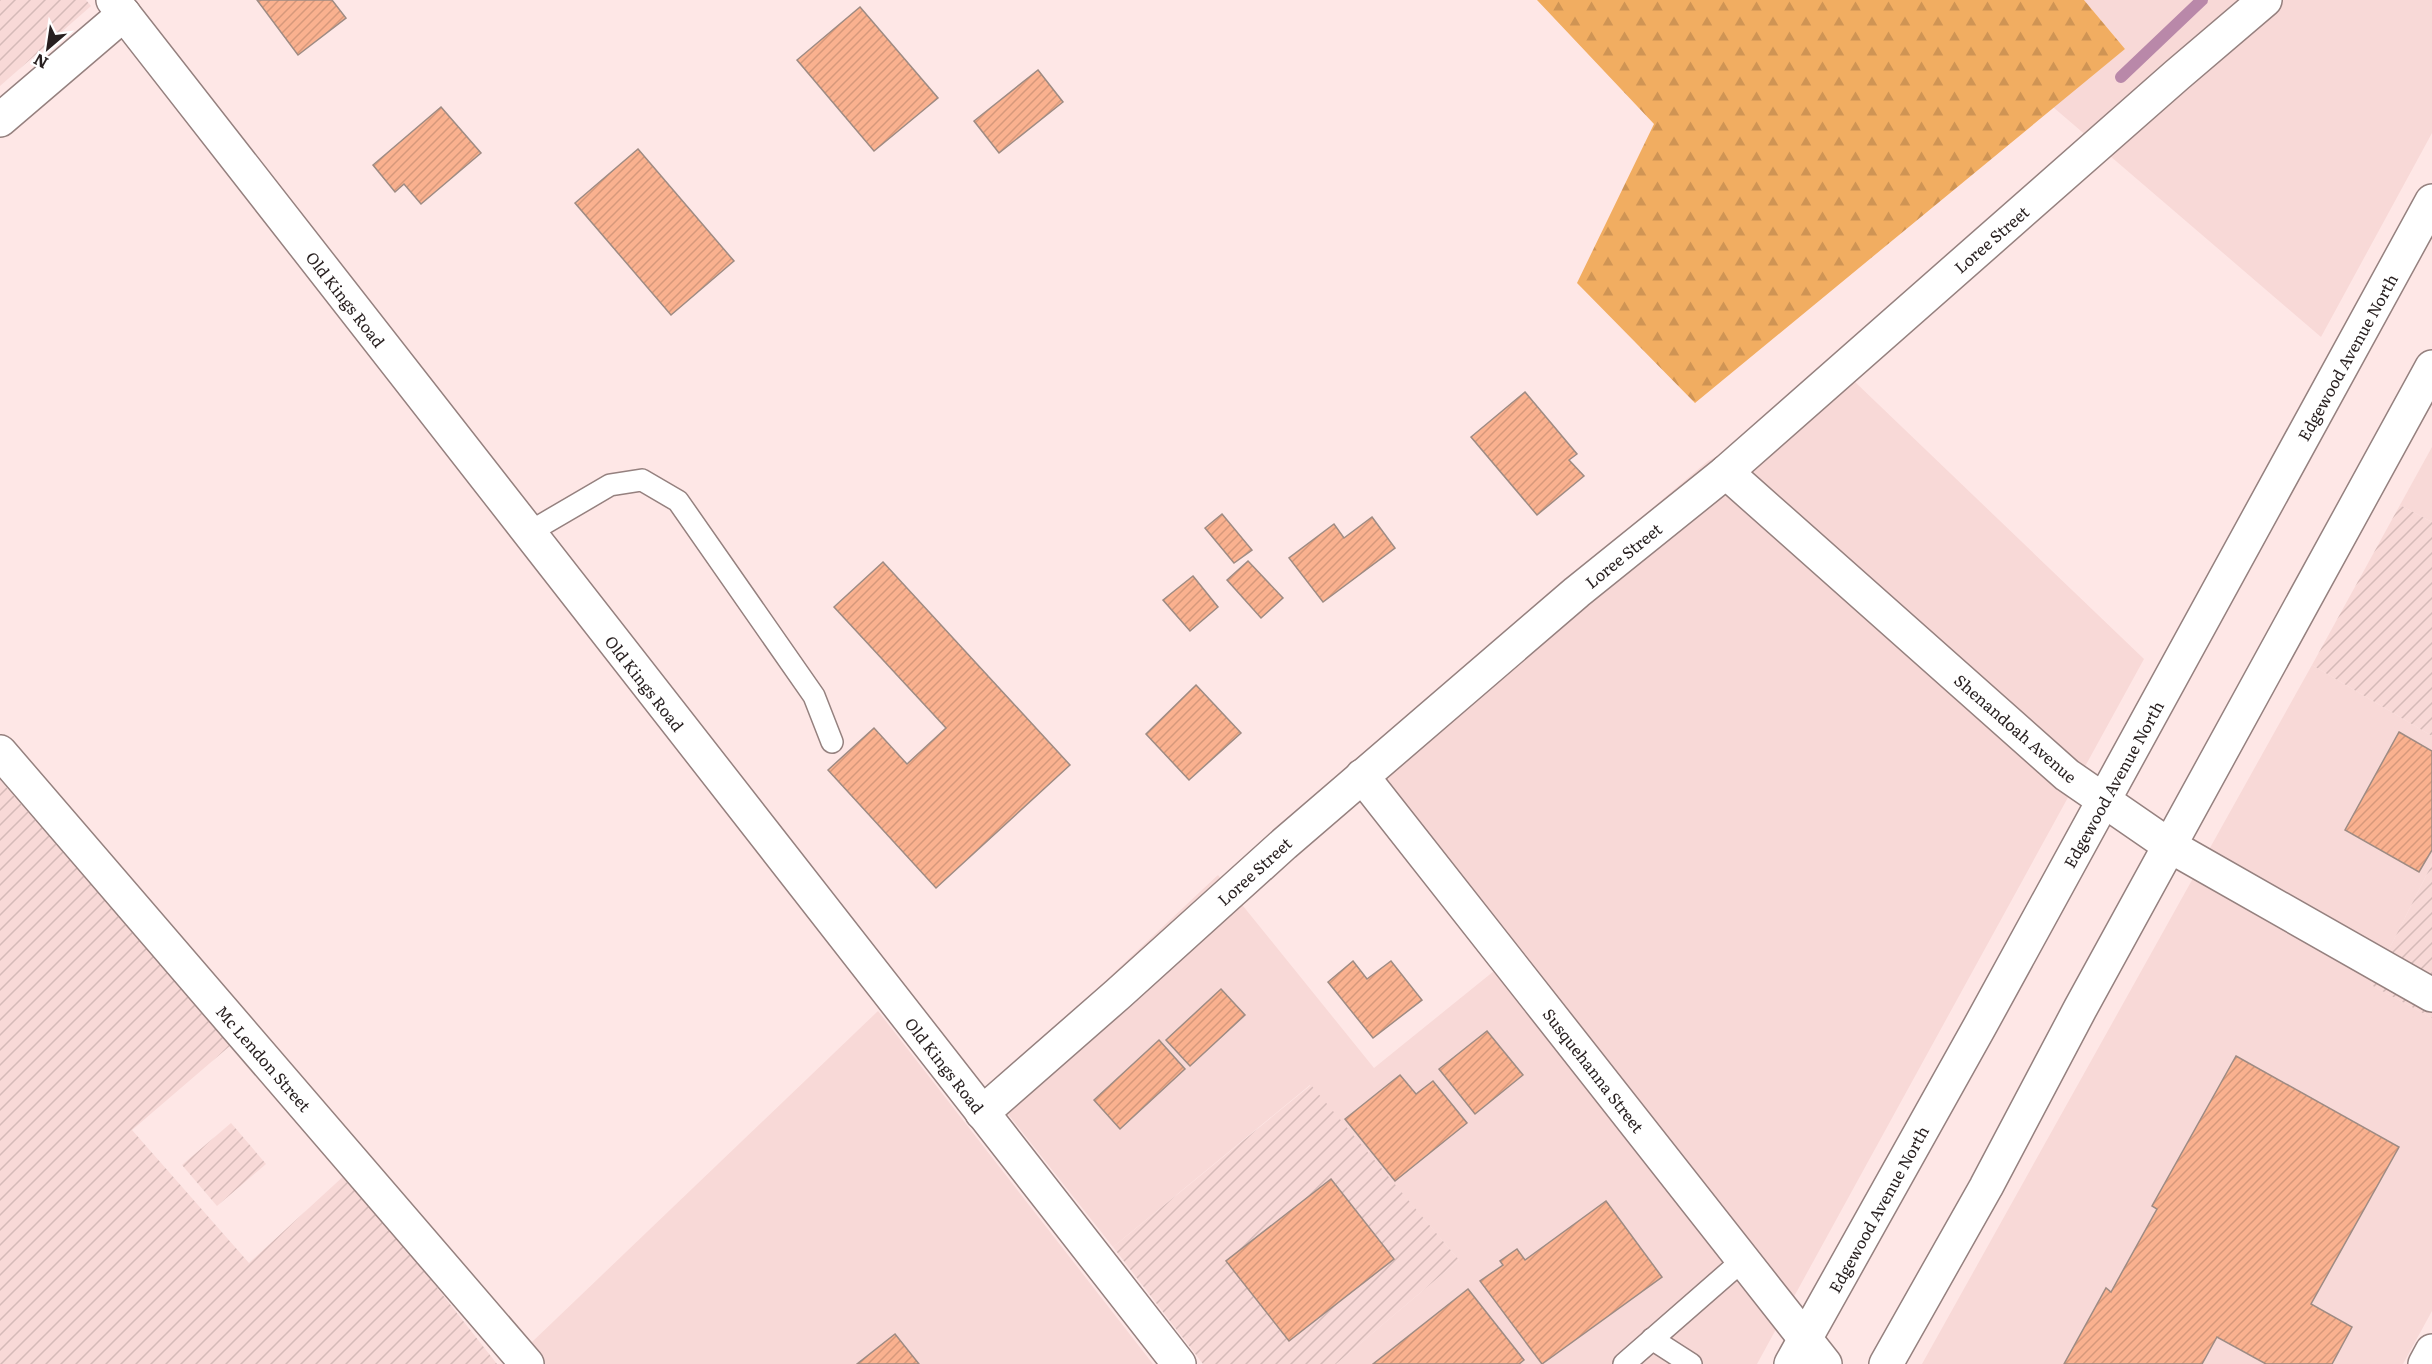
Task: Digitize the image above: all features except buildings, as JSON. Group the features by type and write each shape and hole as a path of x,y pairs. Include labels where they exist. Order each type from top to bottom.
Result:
{"street":[{"name":"Loree Street","path":"982,1113 1362,776 1577,592 1726,472 2265,0"},
{"path":"0,120 118,7"},
{"name":"Old Kings Road","path":"118,7 1179,1364"},
{"name":"Edgewood Avenue North","path":"1798,1351 2104,800 2432,201"},
{"path":"1886,1364 1986,1187 2432,367"},
{"name":"Shenandoah Avenue","path":"1726,472 2067,775 2170,846 2432,995"},
{"name":"Mc Lendon Street","path":"0,752 527,1364"},
{"name":"Susquehanna Street","path":"1362,776 1743,1260 1798,1351 1825,1364"},
{"path":"2425,1364 2432,1352"}],"lane":[{"path":"528,533 610,485 642,480 678,501 814,696 832,741"},
{"path":"1624,1364 1743,1260"},
{"path":"1653,1339 1691,1364"}],"shaded area":[{"path":"0,0 86,0 91,6 0,86"},
{"path":"2084,0 2432,0 2432,133 2321,337 2053,107 2125,49"},
{"path":"1854,381 2144,659 1757,1364 1336,1364 1459,1260 1310,1085 1113,1247 989,1090 1218,875 1374,1068 1494,971 1341,771 1708,461"},
{"path":"2432,447 2432,522 2400,505"},
{"path":"2400,505 2432,522 2432,736 2312,665"},
{"path":"2312,665 2432,736 2432,864 2371,985 2432,1018 2432,1311 2403,1364 1922,1364"},
{"path":"0,780 231,1045 132,1130 249,1263 347,1173 497,1364 0,1364"},
{"path":"2432,864 2432,1018 2371,985"},
{"path":"878,1011 1153,1364 509,1364"},
{"path":"1311,1085 1459,1260 1336,1364 1203,1364 1113,1247"},
{"path":"231,1123 266,1164 217,1206 182,1165"}],"green space":[{"path":"1537,0 2084,0 2125,49 1695,403 1577,283 1654,124"}],"waterway":[{"path":"2121,77 2202,0"}]}
